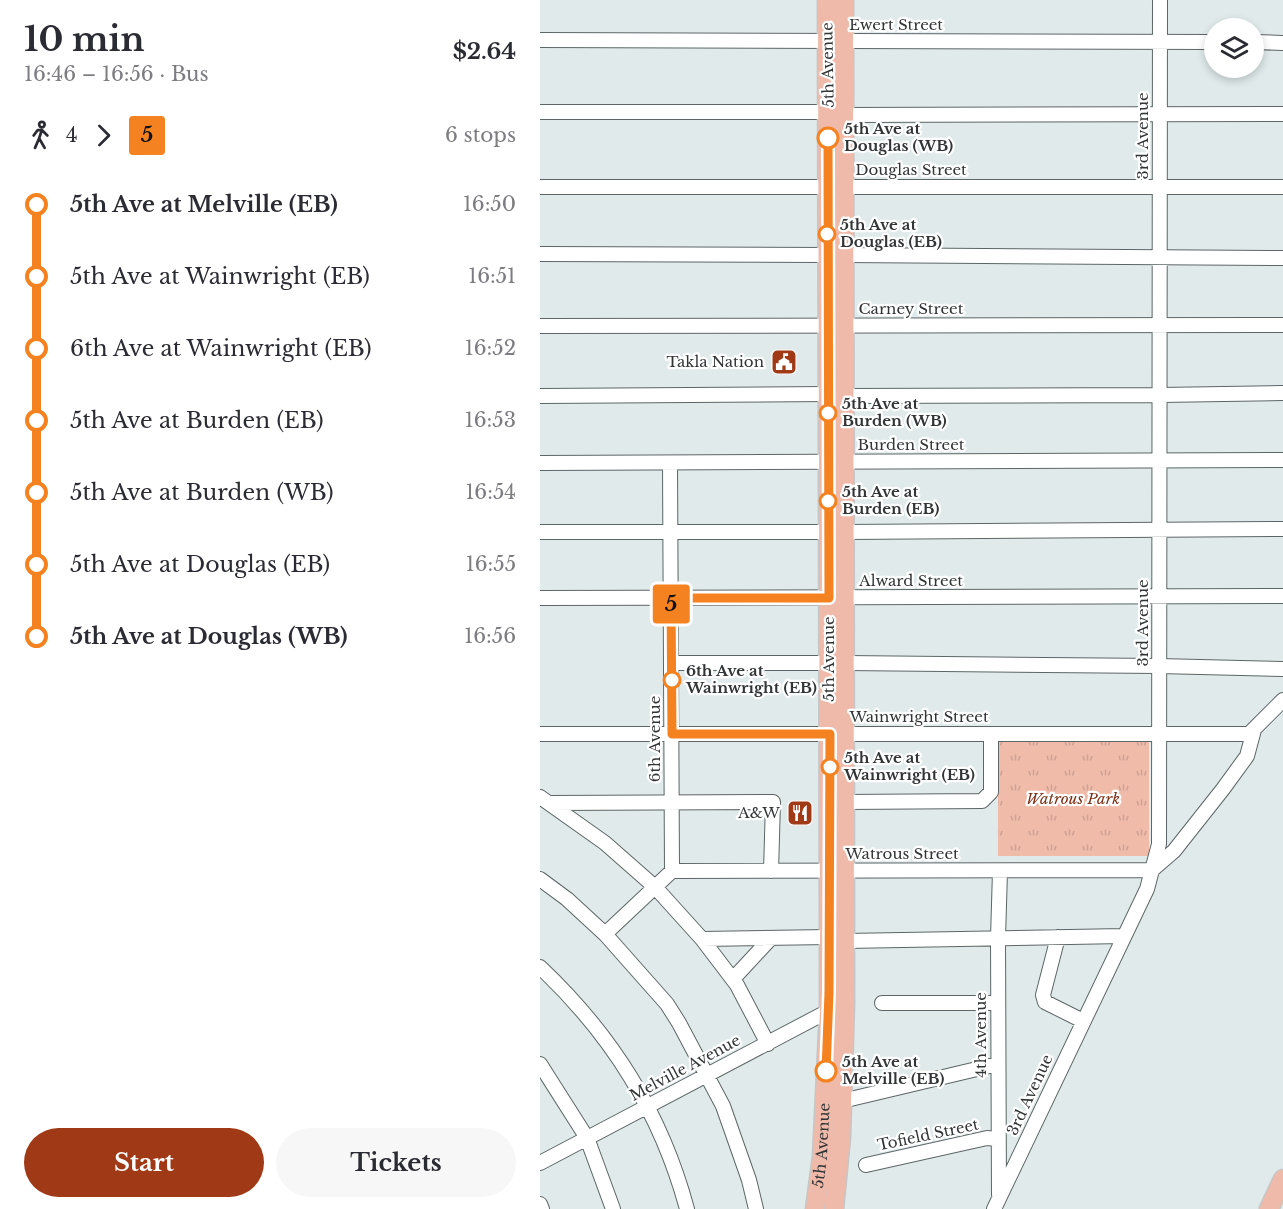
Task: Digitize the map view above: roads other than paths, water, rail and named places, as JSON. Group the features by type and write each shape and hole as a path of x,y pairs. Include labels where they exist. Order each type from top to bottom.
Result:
{"main road":[{"name":"5th Avenue","path":"827,0 836,41"},
{"name":"5th Avenue","path":"815,1209 822,1156 829,1011 837,939 836,41 844,0"},
{"name":"5th Avenue","path":"837,734 845,802 838,870"},
{"name":"5th Avenue","path":"834,1209 842,1101 845,1002 837,939"},
{"path":"1269,1209 1283,1179"}],"street":[{"name":"3rd Avenue","path":"996,1204 1147,889 1159,844 1160,0"},
{"name":"Ewert Street","path":"540,40 1204,42"},
{"path":"1264,42 1283,43"},
{"path":"540,112 1283,114"},
{"name":"Douglas Street","path":"540,187 1283,187"},
{"path":"540,254 1283,258"},
{"name":"Carney Street","path":"540,326 1283,325"},
{"path":"540,396 1283,393"},
{"name":"Burden Street","path":"540,463 1283,460"},
{"name":"6th Avenue","path":"670,463 672,871"},
{"path":"540,532 1283,529"},
{"name":"Alward Street","path":"540,598 1283,596"},
{"path":"672,663 1283,669"},
{"path":"1152,870 1174,851 1223,789 1247,756 1254,730 1283,699"},
{"name":"Wainwright Street","path":"540,734 1159,735 1250,734 1254,730"},
{"path":"845,802 982,801 991,792 991,734"},
{"path":"545,800 773,802 771,871"},
{"path":"545,800 605,843 655,887 702,939 733,979 768,1044"},
{"name":"4th Avenue","path":"996,1204 1000,870"},
{"name":"Watrous Street","path":"672,871 1152,870"},
{"path":"605,934 672,871"},
{"path":"540,879 567,899 605,934 667,1004 723,1106 749,1180 756,1209"},
{"path":"702,939 1124,936"},
{"path":"1058,937 1043,995 1045,1002 1083,1021"},
{"path":"733,979 771,938"},
{"path":"540,967 568,994 606,1039 632,1078 668,1151 687,1209"},
{"name":"Melville Avenue","path":"540,1163 845,1002"},
{"path":"882,1003 998,1003"},
{"path":"540,1064 587,1138 613,1209"},
{"path":"842,1101 998,1064"},
{"name":"Tofield Street","path":"866,1165 987,1138 997,1139"},
{"path":"540,1204 542,1209"}],"place":[{"name":"5th Ave at Douglas (WB)","path":"828,138"},
{"name":"5th Ave at Douglas (EB)","path":"827,234"},
{"name":"Takla Nation","path":"784,362"},
{"name":"5th Ave at Burden (WB)","path":"828,413"},
{"name":"5th Ave at Burden (EB)","path":"828,501"},
{"name":"6th Ave at Wainwright (EB)","path":"672,680"},
{"name":"5th Ave at Wainwright (EB)","path":"830,767"},
{"name":"A&W","path":"800,813"},
{"name":"5th Ave at Melville (EB)","path":"826,1071"}],"park label":[{"name":"Watrous Park","path":"1073,799"}]}
